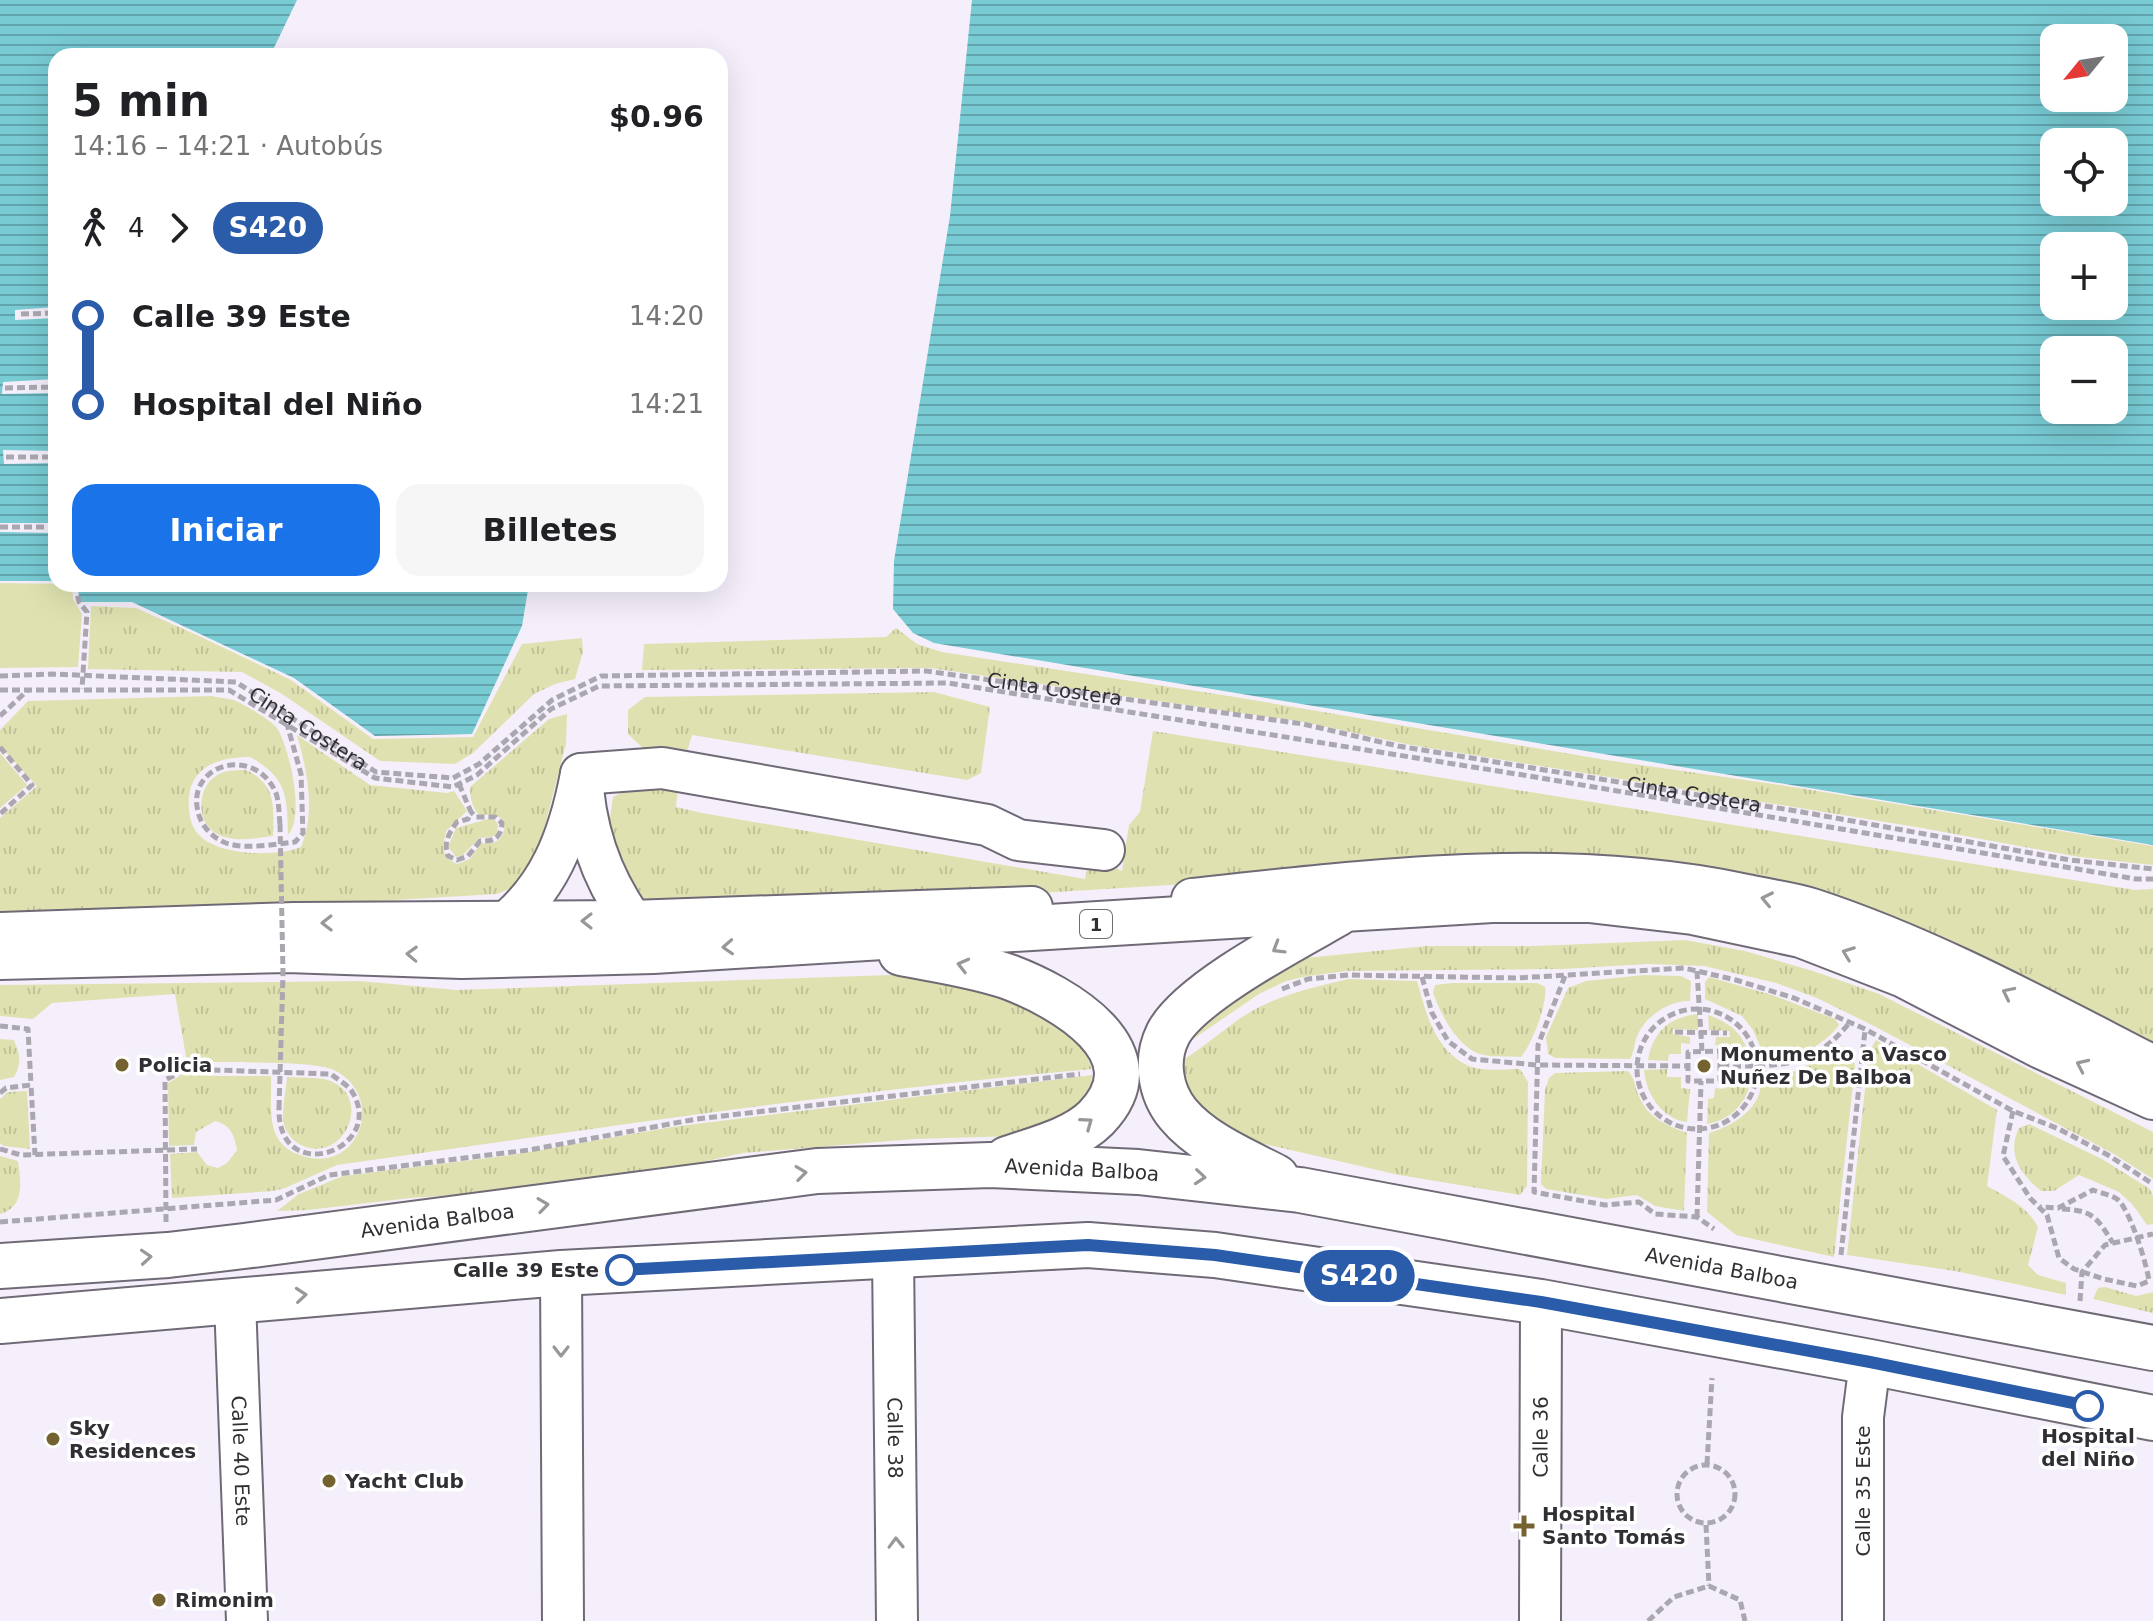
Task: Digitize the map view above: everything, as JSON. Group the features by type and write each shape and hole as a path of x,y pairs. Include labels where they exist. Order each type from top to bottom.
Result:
{"main road":[{"name":"1","path":"0,957 287,950 462,956 642,936 830,941 1492,900 1589,900 1693,912 1801,935 1904,975 2041,1046 2153,1097"},
{"path":"1300,1190 1202,1136 1177,1114 1163,1088 1160,1056 1169,1032 1193,1005 1259,959 1346,908"},
{"path":"830,941 961,964 1008,977 1057,999 1090,1022 1107,1040 1116,1071 1114,1084 1107,1103 1094,1120 1063,1138 990,1165"},
{"name":"Avenida Balboa","path":"0,1266 68,1263 244,1246 817,1171 990,1165 1138,1172 1300,1190 2153,1348"},
{"path":"0,1321 561,1273 1088,1245 1215,1255 1541,1302 2153,1418"},
{"path":"0,1274 68,1263"}],"street":[{"path":"581,774 662,768 679,770 743,784 987,825 1018,840 1104,850"},
{"path":"462,956 509,921 531,898 555,861 573,819 581,774"},
{"path":"581,774 586,823 601,870 642,936"},
{"path":"0,933 294,923 509,921 642,936 1166,901 1343,883 1490,875 1590,874 1694,884 1810,908 1916,949 2153,1066"},
{"name":"Calle 38","path":"893,1254 897,1621"},
{"path":"561,1273 563,1621"},
{"name":"Calle 40 Este","path":"235,1301 247,1621"},
{"name":"Calle 36","path":"1540,1621 1541,1302"},
{"name":"Calle 35 Este","path":"1863,1621 1863,1417 1870,1362"}],"path":[{"path":"21,314 48,313"},
{"path":"5,388 48,387"},
{"path":"6,457 48,457"},
{"path":"0,527 48,527"},
{"path":"77,592 79,602 87,612 82,689"},
{"name":"Cinta Costera","path":"0,676 83,675 236,682 376,772 453,778 479,764 552,700 601,676 926,671 1303,724 1398,746 2070,860 2153,869"},
{"path":"0,690 229,690 375,778 453,787 477,775 551,709 599,686 948,683 1529,776 2136,879 2153,879"},
{"path":"0,716 28,690"},
{"path":"165,1210 165,1080 187,1069 331,1074 350,1088 358,1107 356,1130 343,1146 326,1154 313,1154 298,1149 286,1139 278,1126 279,1108 283,974 280,824 277,796 268,780 253,767 240,763 221,767 203,779 196,792 196,807 202,824 227,844 255,846 295,842 303,833 301,774 287,724"},
{"path":"0,747 32,785 0,814"},
{"path":"459,784 476,817 495,817 502,823 498,838 490,842 480,841 468,856 457,860 448,856 445,848 449,833 457,822 468,819 471,812"},
{"path":"1278,991 1308,979 1348,975 1565,976 1684,968 1794,998 1850,1022 2013,1111 2059,1129 2108,1155 2153,1184"},
{"path":"1697,971 1702,1051"},
{"path":"1534,1192 1538,1045 1565,976"},
{"path":"1422,977 1432,1013 1448,1041 1472,1059 1537,1065 1687,1066"},
{"path":"1701,1008 1736,1022 1748,1037 1757,1065 1754,1090 1746,1105 1735,1117 1720,1125 1699,1130 1683,1128 1664,1119 1649,1105 1639,1086 1637,1065 1641,1047 1651,1030 1665,1018 1682,1010 1701,1008"},
{"path":"1721,1066 1785,1066 1806,1058 1839,1036 1850,1022"},
{"path":"0,1026 28,1029 35,1155"},
{"path":"1840,1264 1865,1029"},
{"path":"1675,1032 1727,1033"},
{"path":"1702,1051 1720,1051 1720,1081 1688,1081 1688,1052 1702,1051"},
{"path":"0,1222 276,1200 329,1175 529,1150 697,1119 1116,1071"},
{"path":"1697,1217 1701,1081"},
{"path":"0,1093 6,1088 31,1085"},
{"path":"2013,1111 2003,1156 2030,1198 2047,1215 2059,1258 2082,1272 2137,1286 2149,1281 2147,1264 2119,1200 2093,1190 2058,1208"},
{"path":"0,1149 21,1155 197,1149"},
{"path":"2040,1207 2081,1210 2096,1217 2113,1243"},
{"path":"2079,1306 2082,1272 2105,1245 2153,1234"},
{"path":"1707,1464 1712,1378"},
{"path":"1707,1464 1721,1468 1732,1480 1736,1495 1732,1509 1721,1521 1706,1525 1688,1519 1677,1504 1677,1485 1688,1469 1707,1464"},
{"path":"1706,1525 1709,1586"},
{"path":"1648,1621 1674,1597 1709,1586 1740,1600 1745,1621"}],"green space":[{"path":"0,583 48,584 48,592 73,592 82,614 78,667 0,668"},
{"path":"91,606 136,608 199,636 291,680 373,739 473,737 522,644 582,638 583,652 575,679 534,694 473,753 455,764 380,761 282,694 242,672 88,669"},
{"path":"896,628 917,644 942,652 2153,846 2153,865 2079,857 1922,828 1411,745 1304,722 930,668 642,670 644,644 886,637"},
{"path":"934,692 990,707 981,773 967,780 692,735 685,758 646,751 628,734 628,710 645,697"},
{"path":"212,696 240,703 277,728 291,766 295,814 288,835 285,798 278,780 250,757 225,759 205,768 198,775 189,795 192,823 209,843 249,853 301,847 309,805 307,777 297,735 370,785 447,793 454,791 467,811 446,831 443,847 446,858 457,864 470,859 481,843 496,842 504,832 504,821 496,815 479,815 472,802 470,787 549,719 567,714 566,744 542,837 529,871 518,885 497,894 0,923 0,818 37,786 0,746 0,730 28,701"},
{"path":"1153,731 2135,890 2153,889 2153,1060 1998,979 1317,876 928,900 651,905 628,890 606,846 613,797 642,782 678,788 676,807 702,813 1085,879 1088,863 1106,863 1122,871 1129,825 1140,812"},
{"path":"0,753 27,785 0,808"},
{"path":"246,770 268,789 273,806 273,836 245,839 223,837 205,820 201,802 207,785 221,773"},
{"path":"495,820 497,833 492,837 479,838 463,855 456,857 448,847 456,828"},
{"path":"1685,940 1745,951 1879,994 2153,1132 2153,1179 2114,1154 1817,998 1776,983 1704,966 1648,964 1562,969 1347,971 1308,976 1286,981 1259,994 1180,1048 1190,1035 1274,967 1305,958 1427,946 1534,946"},
{"path":"918,974 965,982 1042,1014 1082,1044 1092,1069 903,1088 619,1125 337,1165 273,1191 172,1198 170,1154 197,1152 207,1165 218,1168 227,1163 237,1150 231,1131 215,1121 196,1132 194,1145 169,1146 168,1083 185,1073 271,1076 271,1115 277,1137 293,1152 320,1159 337,1155 350,1145 359,1131 362,1115 360,1098 350,1082 334,1070 323,1067 287,1063 187,1062 175,994 52,1003 33,1019 0,1016 0,985 360,981 456,990"},
{"path":"1644,975 1681,976 1691,981 1690,1001 1667,1006 1647,1021 1638,1034 1630,1059 1555,1058 1548,1054 1546,1037 1568,988 1586,981"},
{"path":"1709,977 1772,995 1835,1019 1839,1025 1833,1033 1807,1051 1766,1060 1753,1030 1742,1016 1705,999 1705,982"},
{"path":"1349,979 1417,981 1434,1030 1457,1059 1481,1069 1520,1069 1528,1082 1527,1186 1520,1195 1399,1175 1247,1140 1188,1100 1178,1063 1265,1004"},
{"path":"1537,983 1545,987 1538,1023 1521,1057 1482,1055 1462,1042 1445,1019 1433,993 1435,985"},
{"path":"1698,1014 1698,1030 1673,1029 1673,1034 1690,1037 1690,1044 1681,1043 1681,1054 1669,1054 1668,1061 1648,1060 1654,1041 1664,1028 1671,1022"},
{"path":"1708,1015 1736,1031 1751,1060 1738,1060 1738,1055 1726,1055 1725,1047 1715,1045 1716,1037 1730,1037 1729,1031 1709,1030"},
{"path":"0,1039 14,1040 19,1058 14,1077 0,1080"},
{"path":"1876,1040 1997,1110 1987,1186 2016,1203 2033,1219 2038,1227 2028,1265 2038,1275 2066,1283 2066,1295 1955,1271 1847,1255 1869,1052"},
{"path":"1845,1046 1855,1066 1834,1257 1736,1235 1707,1212 1709,1133 1723,1128 1750,1110 1758,1097 1766,1071 1793,1072 1829,1051"},
{"path":"1667,1069 1667,1077 1681,1077 1681,1088 1690,1089 1687,1122 1663,1111 1648,1088 1644,1070"},
{"path":"1628,1071 1646,1109 1665,1123 1687,1133 1684,1211 1655,1206 1637,1195 1606,1199 1546,1189 1541,1184 1545,1090 1549,1078 1555,1073"},
{"path":"1738,1072 1753,1072 1744,1099 1725,1118 1707,1124 1708,1099 1714,1098 1715,1088 1724,1089 1725,1079 1737,1078"},
{"path":"1092,1075 1090,1091 1065,1122 1018,1136 915,1139 743,1153 648,1174 489,1193 277,1211 299,1194 343,1176 512,1155 672,1127"},
{"path":"287,1077 324,1079 340,1086 349,1097 351,1111 342,1137 331,1145 317,1149 295,1141 284,1125"},
{"path":"27,1091 30,1149 4,1146 0,1143 0,1099 8,1092"},
{"path":"2029,1124 2102,1159 2150,1189 2153,1224 2147,1225 2119,1192 2079,1175 2054,1191 2041,1191 2027,1178 2015,1155 2015,1138 2019,1128"},
{"path":"0,1156 18,1161 20,1193 14,1206 0,1214"},
{"path":"2105,1287 2136,1296 2153,1292 2153,1313 2093,1299 2098,1288"}],"water":[{"path":"0,0 297,0 274,48 48,48 48,581 0,581"},
{"path":"972,0 2153,0 2153,845 934,643 913,633 893,609 894,561 950,216"},
{"path":"78,592 528,592 522,626 472,734 375,736 294,678 132,602 80,602"}],"pier":[{"path":"48,308 48,318 15,320 15,310"},
{"path":"48,379 48,393 2,394 3,382"},
{"path":"3,450 48,451 48,463 4,464"},
{"path":"0,523 48,523 48,533 0,532"}],"bus line":[{"name":"S420","path":"621,1270 1088,1245 1215,1255 1541,1302 1870,1362 2088,1406"}],"place":[{"name":"Policia","path":"122,1065"},
{"name":"Monumento a Vasco Nuñez De Balboa","path":"1704,1066"},
{"name":"Calle 39 Este","path":"621,1270"},
{"name":"Hospital del Niño","path":"2088,1406"},
{"name":"Sky Residences","path":"53,1439"},
{"name":"Yacht Club","path":"329,1481"},
{"name":"Hospital Santo Tomás","path":"1524,1526"},
{"name":"Rimonim","path":"159,1600"}]}
